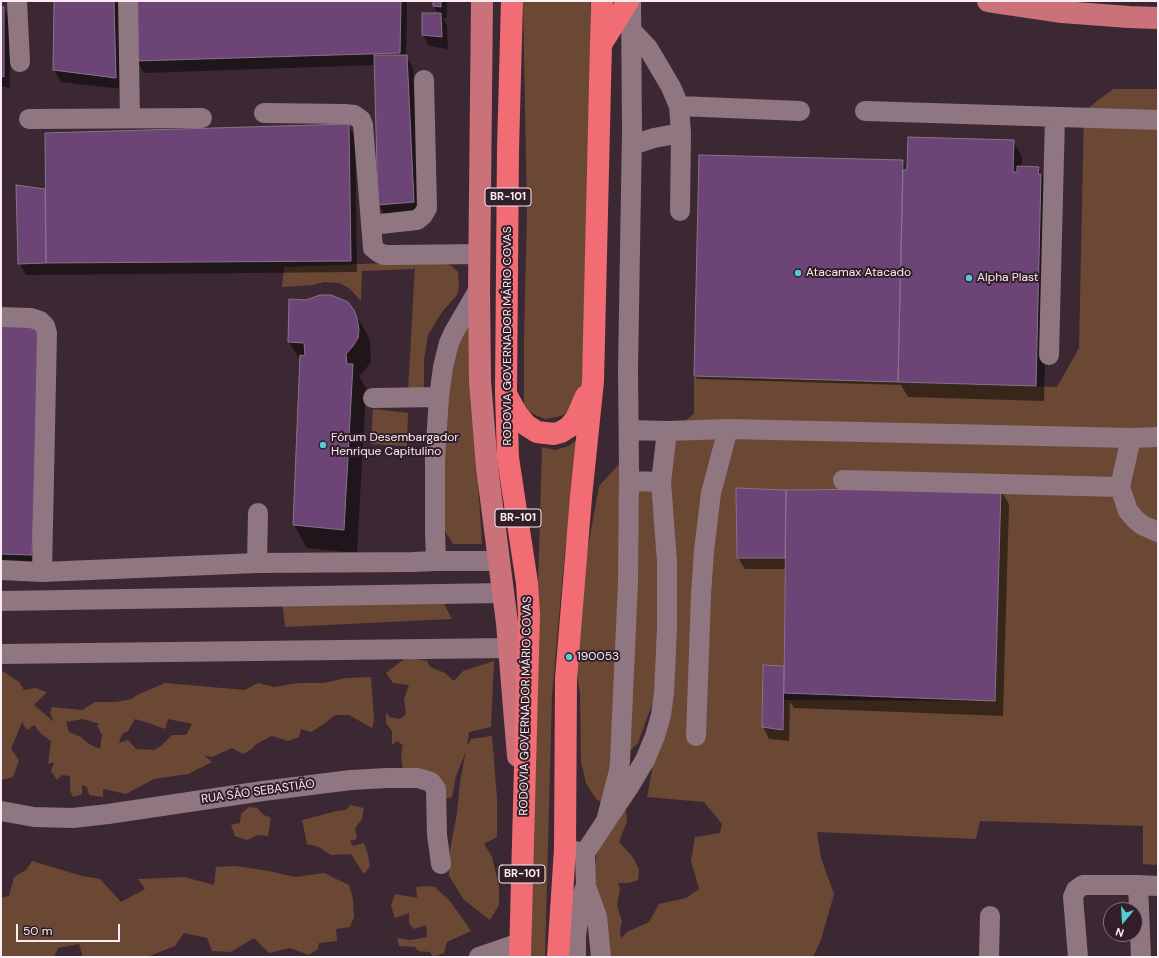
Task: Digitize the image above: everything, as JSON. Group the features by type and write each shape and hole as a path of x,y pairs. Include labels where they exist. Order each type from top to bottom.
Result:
{"highway":[{"name":"RODOVIA GOVERNADOR MÁRIO COVAS","path":"512,1 508,150 506,393 508,458 527,583 528,606 525,790 520,950"},
{"name":"BR-101","path":"558,957 575,851 566,678 579,512 593,381 602,1"},
{"path":"601,44 628,1"},
{"path":"506,393 517,414 526,425 537,432 554,434 569,427 576,419 593,381"}],"main road":[{"path":"482,1 479,289 480,381 486,467 503,593 518,762 525,790"},
{"path":"988,1 1062,12 1097,8 1158,18"}],"street":[{"path":"17,1 20,62"},
{"path":"128,1 130,118"},
{"path":"606,821 619,771 620,761 628,582 628,369 632,145 631,1"},
{"path":"632,31 648,48 671,87 679,106 681,133 680,211"},
{"path":"371,225 417,220 424,215 427,208 424,80"},
{"path":"679,106 800,111"},
{"path":"866,111 1158,120"},
{"path":"264,113 345,114 354,115 360,120 363,125 373,248 384,255 480,254"},
{"path":"1049,355 1055,117"},
{"path":"29,119 202,118"},
{"path":"632,145 654,138 681,133"},
{"path":"436,561 434,531 435,458 439,403 446,354 454,332 479,289"},
{"path":"1,317 31,318 40,321 45,326 47,333 42,572"},
{"path":"373,402 439,403"},
{"path":"629,430 667,431 728,429 1131,438 1158,437"},
{"path":"696,736 700,595 704,551 711,493 728,429"},
{"path":"601,957 597,917 575,851 606,821 629,787 645,760 655,736 661,714 664,685 667,562 661,482 667,431"},
{"path":"1131,438 1120,487 1128,511 1142,526 1158,532"},
{"path":"843,480 1120,487"},
{"path":"628,481 661,482"},
{"path":"257,563 258,513"},
{"path":"1,570 42,572 257,563 499,561"},
{"path":"1,601 503,593"},
{"path":"1,648 406,639 508,642"},
{"path":"1,654 508,642"},
{"name":"RUA SÃO SEBASTIÃO","path":"1,811 34,817 72,818 343,781 418,778 431,782 436,789 437,835 441,864"},
{"path":"1078,957 1073,897 1076,890 1082,885 1158,886"},
{"path":"576,957 576,935 582,895 586,886"},
{"path":"1138,886 1146,953"},
{"path":"989,957 990,916"},
{"path":"479,957 520,950"}],"shaded area":[{"path":"523,1 590,1 591,78 587,291 581,396 566,414 545,419 533,414 524,407 527,212"},
{"path":"1113,89 1158,89 1158,865 1143,864 1143,826 980,821 976,839 817,832 821,858 834,894 821,940 813,957 607,957 594,872 597,853 613,809 596,799 586,783 581,762 580,693 573,654 588,547 599,486 623,460 614,809 626,810 627,821 619,842 632,856 639,869 638,880 629,883 618,883 620,888 617,906 622,921 620,931 621,938 627,932 649,922 659,904 686,898 699,889 691,861 695,837 720,833 722,824 704,802 647,797 652,771 651,754 663,694 670,433 694,414 694,376 1057,387 1079,348 1084,111","holes":["736,488 786,490 1001,488 995,701 783,700 783,730 762,727 763,665 784,666 785,558 737,558"]},
{"path":"441,261 452,266 458,272 459,287 457,295 442,312 428,335 424,360 424,392 408,392 415,265 414,269 362,271 361,301 349,288 339,283 324,282 313,285 282,287 284,267"},
{"path":"470,315 470,362 482,544 453,544 442,526 446,364"},
{"path":"373,409 408,413 407,446 371,444"},
{"path":"582,435 565,550 552,695 545,957 531,957 536,657 542,447 555,450 569,446"},
{"path":"638,474 657,495 660,614 654,699 638,743 622,759"},
{"path":"281,592 444,604 452,619 285,627"},
{"path":"407,657 427,661 430,667 445,673 454,681 463,671 494,661 491,727 469,732 467,746 471,739 492,736 497,798 497,837 484,844 492,857 499,886 499,905 490,920 464,900 449,876 450,850 466,751 456,776 452,797 443,800 403,770 401,757 403,745 397,741 392,745 392,731 386,723 386,713 390,717 400,719 406,714 404,699 409,685 393,683 386,673"},
{"path":"1,670 19,682 24,690 35,688 47,692 34,705 54,722 50,713 52,707 82,710 95,702 116,702 132,699 137,695 165,683 245,690 258,683 274,687 298,683 324,683 346,678 371,677 374,721 372,728 349,715 335,715 311,732 301,729 299,737 288,741 272,736 256,744 252,749 243,754 232,748 212,757 204,755 212,762 188,774 154,779 126,794 103,789 103,797 89,795 87,787 82,785 82,794 73,797 70,790 70,776 62,775 57,780 51,771 54,762 48,764 51,741 40,733 34,725 27,730 22,722 11,749 19,760 13,777 1,780","holes":["83,719 100,724 97,725 102,735 100,749 89,744 81,737 69,732 66,722","135,719 165,729 168,719 192,724 186,735 172,735 161,746 154,750 136,749 128,740 119,743 122,734 128,731"]},
{"path":"350,805 364,808 362,819 355,828 357,839 350,841 353,846 364,843 370,866 364,874 351,854 331,855 319,847 307,844 302,820 346,810"},
{"path":"249,807 257,808 264,815 271,818 268,836 258,835 247,840 235,836 231,825 240,823 241,814"},
{"path":"32,861 82,876 100,879 121,902 145,889 138,879 184,877 214,885 216,867 235,866 269,871 295,877 324,873 349,885 353,899 354,917 350,927 336,929 337,941 319,943 318,949 309,955 290,948 269,953 254,938 231,952 212,951 207,938 184,933 175,946 147,957 83,957 79,944 58,948 54,957 1,957 1,898 9,896 14,877 26,870"},
{"path":"416,887 435,887 450,901 471,931 447,942 444,953 433,957 430,952 418,951 415,947 399,946 397,938 411,940 427,937 426,925 414,929 409,923 409,913 395,918 391,906 395,894 417,898"}],"building":[{"path":"54,1 114,1 116,78 53,70"},
{"path":"132,1 401,1 400,53 136,61"},
{"path":"433,1 441,1 441,7 433,6"},
{"path":"1,7 4,7 4,77 1,76"},
{"path":"422,13 441,13 442,37 422,35"},
{"path":"374,55 407,55 414,202 378,205"},
{"path":"349,124 351,261 46,263 45,133"},
{"name":"Alpha Plast","path":"908,137 1014,140 1013,172 1017,172 1017,166 1039,167 1038,174 1041,174 1036,386 898,382 903,170 907,170"},
{"name":"Atacamax Atacado","path":"699,155 903,160 898,382 694,376"},
{"path":"16,185 45,189 46,263 18,264"},
{"name":"Fórum Desembargador Henrique Capitulino","path":"320,295 331,295 348,302 354,310 359,329 358,338 346,354 347,364 353,364 344,530 293,525 300,355 305,356 304,343 288,342 289,299 306,300"},
{"path":"1,323 39,325 32,555 1,554"},
{"path":"736,488 786,490 785,558 737,558"},
{"path":"1001,488 995,701 784,693 786,490"},
{"path":"763,665 784,666 783,730 762,727"}],"place":[{"name":"Atacamax Atacado","path":"798,273"},
{"name":"Alpha Plast","path":"969,278"},
{"name":"Fórum Desembargador Henrique Capitulino","path":"323,445"},
{"name":"190053","path":"569,657"}]}
